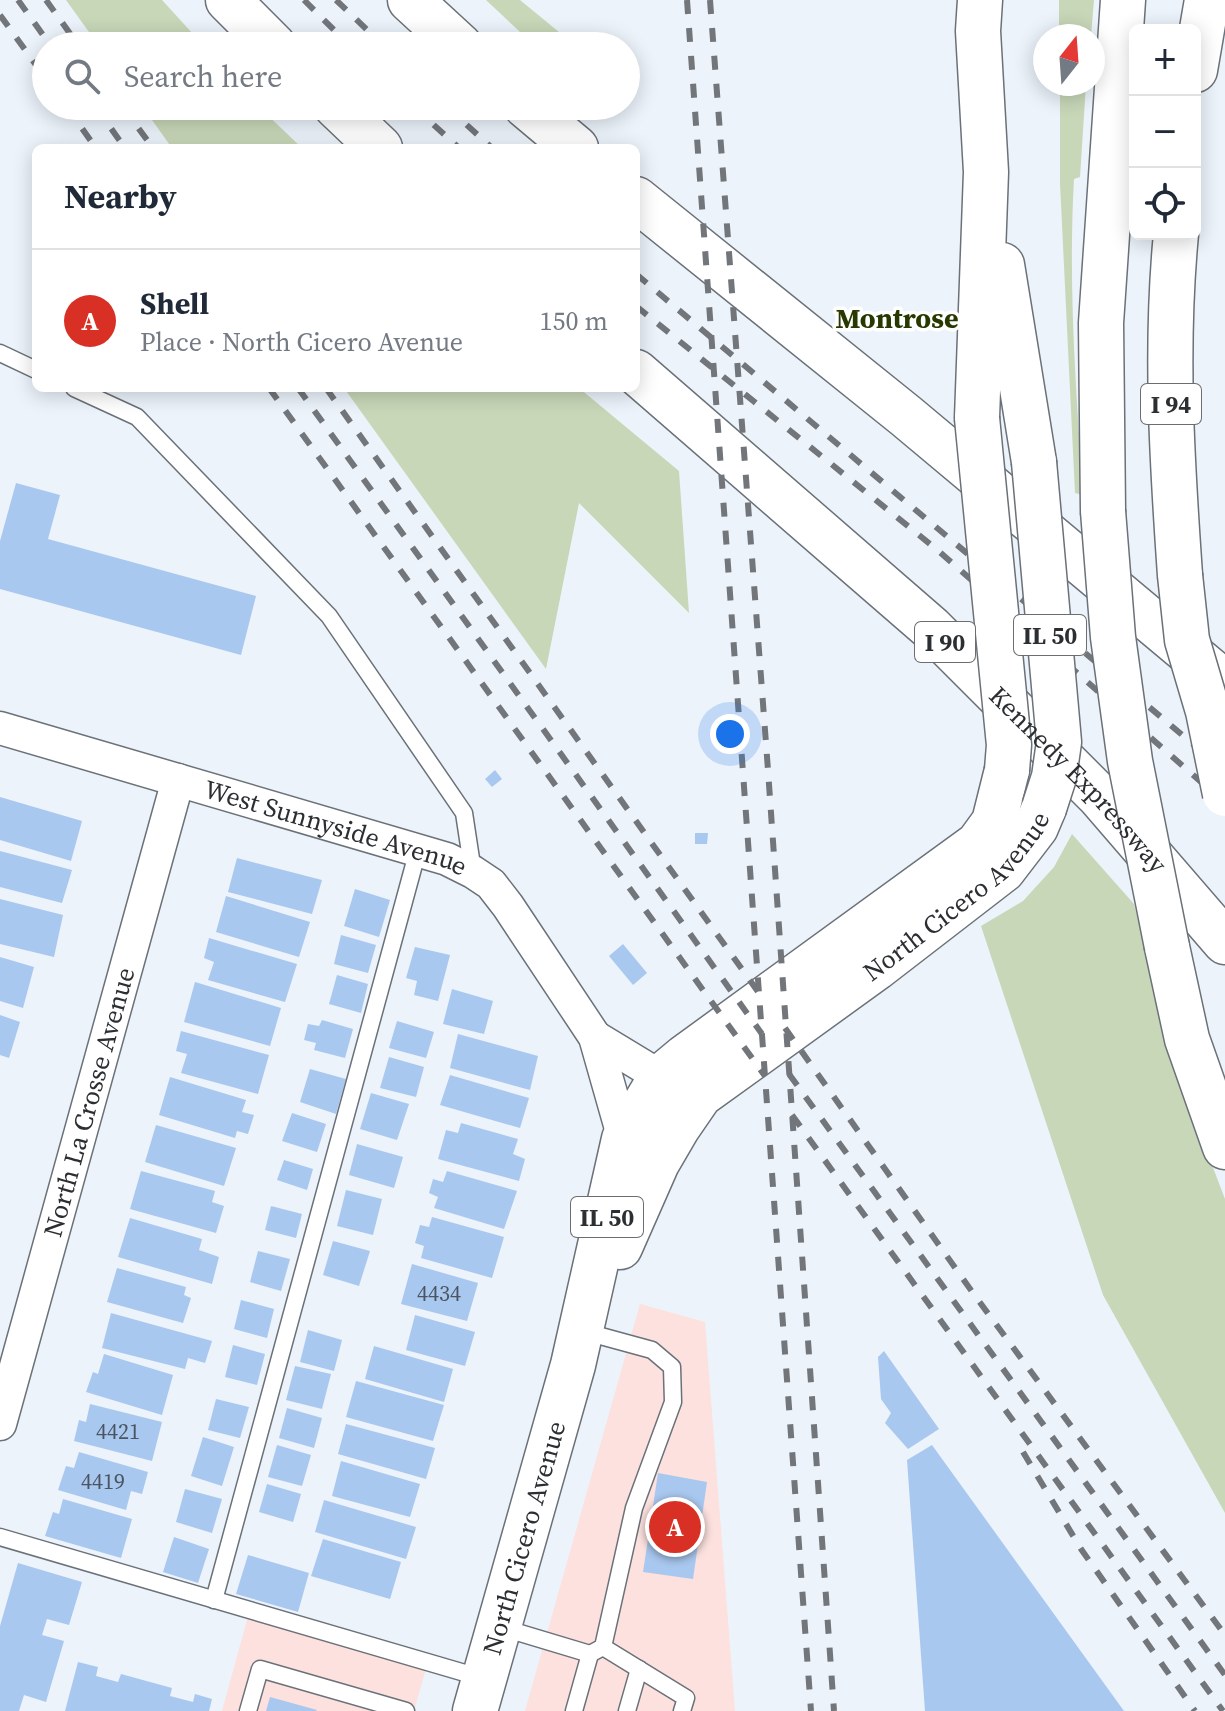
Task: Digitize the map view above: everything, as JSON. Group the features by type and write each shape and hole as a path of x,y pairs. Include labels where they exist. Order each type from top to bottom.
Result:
{"main road":[{"path":"228,0 260,32"},
{"path":"410,0 445,32"},
{"name":"North Cicero Avenue","path":"479,1695 579,1348 624,1139 661,1077 978,844 994,822 1007,770 1009,745 977,418 986,172 978,31 980,0"},
{"path":"1123,0 1101,323 1103,511 1113,637 1130,761 1187,1039 1225,1147"},
{"path":"1201,35 1207,0"},
{"path":"351,120 376,144"},
{"path":"543,120 571,144"},
{"name":"North Cicero Avenue","path":"579,1348 657,1163 700,1095 876,968 1003,870 1036,827 1044,808 1054,777 1059,742 1034,462 986,172"},
{"path":"640,202 906,416 1225,683"},
{"name":"I 94","path":"1176,240 1170,373 1180,575 1187,640 1208,711 1225,794"},
{"name":"Kennedy Expressway","path":"640,375 931,628 1099,796 1225,942"}],"street":[{"name":"West Sunnyside Avenue","path":"0,728 418,850 447,859 473,872 491,884 508,906 595,1037 624,1139"},
{"name":"North La Crosse Avenue","path":"0,1424 178,780"},
{"name":"West Sunnyside Avenue","path":"595,1037 661,1077"}],"lane":[{"path":"0,353 32,368"},
{"path":"83,392 137,417 329,616 464,813 473,872"},
{"path":"214,1600 418,850"},
{"path":"574,1711 597,1650 634,1508 673,1402 672,1367 652,1350 579,1348"},
{"path":"0,1537 214,1600 479,1695"},
{"path":"499,1626 597,1650 639,1669 686,1698 682,1711"},
{"path":"248,1711 260,1669 364,1705 406,1711"},
{"path":"627,1711 639,1669"}],"shaded area":[{"path":"640,1304 705,1322 735,1711 525,1711"},
{"path":"248,1616 427,1665 414,1711 222,1711"}],"green space":[{"path":"66,0 162,0 191,32 89,32"},
{"path":"486,0 520,0 559,32 520,32"},
{"path":"1059,0 1094,0 1092,24 1059,24"},
{"path":"1060,96 1085,96 1080,177 1074,179 1072,258 1083,495 1075,493 1060,183"},
{"path":"152,120 273,120 298,144 169,144"},
{"path":"347,392 584,392 679,471 689,613 579,503 546,669"},
{"path":"1072,834 1134,904 1178,1076 1225,1199 1225,1513 1103,1295 981,926 1023,901 1054,867"}],"building":[{"path":"16,483 60,495 48,539 256,596 241,655 0,589 0,541"},
{"path":"495,770 502,779 492,787 485,779"},
{"path":"0,797 82,821 71,861 0,840"},
{"path":"695,833 708,833 707,844 695,844"},
{"path":"0,851 72,870 62,903 0,887"},
{"path":"237,858 322,880 312,914 228,892"},
{"path":"355,889 390,900 379,937 344,926"},
{"path":"226,896 310,922 299,957 216,932"},
{"path":"0,899 63,915 54,957 0,944"},
{"path":"341,935 376,945 368,973 334,964"},
{"path":"209,938 297,964 285,1002 208,980 214,962 204,958"},
{"path":"623,944 647,973 633,985 609,956"},
{"path":"415,947 450,955 438,1001 414,995 417,981 406,978"},
{"path":"0,957 34,967 23,1008 0,1001"},
{"path":"337,975 368,984 361,1013 329,1004"},
{"path":"195,982 281,1008 270,1046 184,1022"},
{"path":"452,989 493,1001 484,1034 443,1024"},
{"path":"0,1015 20,1022 9,1058 0,1055"},
{"path":"322,1020 353,1029 345,1058 314,1050 316,1043 304,1040 308,1024 319,1026"},
{"path":"397,1021 434,1032 426,1058 389,1048"},
{"path":"181,1031 269,1055 258,1094 181,1073 187,1054 176,1051"},
{"path":"458,1034 538,1056 530,1090 450,1068"},
{"path":"389,1057 424,1067 416,1097 380,1088"},
{"path":"310,1069 346,1079 336,1114 300,1102"},
{"path":"450,1075 529,1098 520,1128 440,1105"},
{"path":"170,1077 246,1100 242,1112 254,1115 248,1134 237,1131 235,1138 159,1115"},
{"path":"371,1093 409,1104 397,1140 360,1129"},
{"path":"292,1113 326,1124 317,1152 282,1141"},
{"path":"461,1123 518,1139 513,1154 525,1159 519,1181 438,1159 446,1130 458,1133"},
{"path":"156,1125 236,1148 224,1186 145,1162"},
{"path":"357,1144 403,1157 394,1188 349,1175"},
{"path":"284,1160 313,1169 307,1190 277,1180"},
{"path":"141,1171 215,1191 212,1202 224,1206 216,1233 130,1209"},
{"path":"447,1171 517,1191 504,1229 434,1208 438,1197 429,1193 433,1179 443,1182"},
{"path":"346,1190 382,1199 373,1235 337,1226"},
{"path":"271,1206 302,1214 296,1238 265,1230"},
{"path":"432,1217 504,1237 492,1278 421,1258 424,1246 415,1243 420,1225 429,1227"},
{"path":"130,1218 202,1239 199,1250 219,1257 212,1284 118,1257"},
{"path":"333,1241 370,1251 359,1286 323,1275"},
{"path":"258,1251 290,1259 281,1291 250,1282"},
{"path":"412,1264 478,1283 467,1321 401,1304"},
{"path":"117,1268 186,1287 184,1295 191,1298 183,1323 107,1302"},
{"path":"241,1300 274,1309 267,1338 234,1329"},
{"path":"111,1313 212,1341 205,1363 188,1358 185,1369 102,1348"},
{"path":"415,1315 475,1332 465,1366 406,1350"},
{"path":"308,1330 342,1340 334,1371 300,1362"},
{"path":"233,1345 265,1354 257,1385 225,1377"},
{"path":"374,1346 453,1369 444,1402 365,1379"},
{"path":"884,1351 939,1429 908,1449 885,1423 891,1413 881,1399 878,1357"},
{"path":"104,1354 173,1375 162,1415 86,1392 93,1372 98,1374"},
{"path":"295,1366 331,1374 322,1409 286,1400"},
{"path":"356,1381 444,1405 433,1441 346,1417"},
{"path":"216,1399 249,1407 240,1438 208,1430"},
{"path":"90,1404 162,1422 152,1461 74,1441 79,1420 86,1422"},
{"path":"287,1408 322,1418 314,1448 279,1438"},
{"path":"346,1424 435,1448 426,1479 338,1454"},
{"path":"203,1437 234,1447 222,1486 191,1476"},
{"path":"277,1445 311,1455 302,1486 268,1477"},
{"path":"932,1445 1124,1711 925,1711 907,1460"},
{"path":"79,1452 148,1472 142,1494 131,1491 126,1510 58,1490 66,1466 74,1468"},
{"path":"341,1461 420,1484 410,1517 332,1496"},
{"path":"658,1473 707,1482 693,1579 643,1572"},
{"path":"267,1484 301,1494 293,1522 259,1512"},
{"path":"185,1489 222,1499 212,1533 176,1522"},
{"path":"63,1499 132,1519 121,1558 45,1536 53,1512 59,1514"},
{"path":"324,1500 416,1527 406,1559 315,1532"},
{"path":"174,1537 209,1549 198,1583 163,1572"},
{"path":"323,1539 401,1562 390,1599 311,1576"},
{"path":"248,1555 309,1573 298,1612 236,1594"},
{"path":"18,1563 82,1582 69,1625 47,1619 42,1635 64,1641 46,1702 24,1695 19,1711 0,1711 0,1626"},
{"path":"78,1662 98,1667 96,1676 118,1682 121,1674 172,1688 170,1696 193,1702 195,1694 212,1699 209,1711 65,1711"},
{"path":"270,1697 317,1710 266,1711"}],"railway":[{"path":"18,0 41,32"},
{"path":"46,0 69,32"},
{"path":"304,0 336,32"},
{"path":"336,0 369,32"},
{"path":"687,0 811,1711"},
{"path":"710,0 834,1711"},
{"path":"0,15 32,60"},
{"path":"76,120 93,144"},
{"path":"105,120 122,144"},
{"path":"132,120 150,144"},
{"path":"428,120 455,144"},
{"path":"461,120 488,144"},
{"path":"640,277 1225,771"},
{"path":"640,309 935,548 1225,803"},
{"path":"272,392 765,1076"},
{"path":"301,392 762,1034"},
{"path":"329,392 759,993"},
{"path":"785,1028 973,1293 1225,1635"},
{"path":"789,1074 1225,1675"},
{"path":"792,1115 1223,1711"},
{"path":"1023,1452 1081,1549 1195,1711"}],"place":[{"name":"Shell","path":"675,1527"}],"district":[{"name":"Montrose","path":"897,318"}]}
